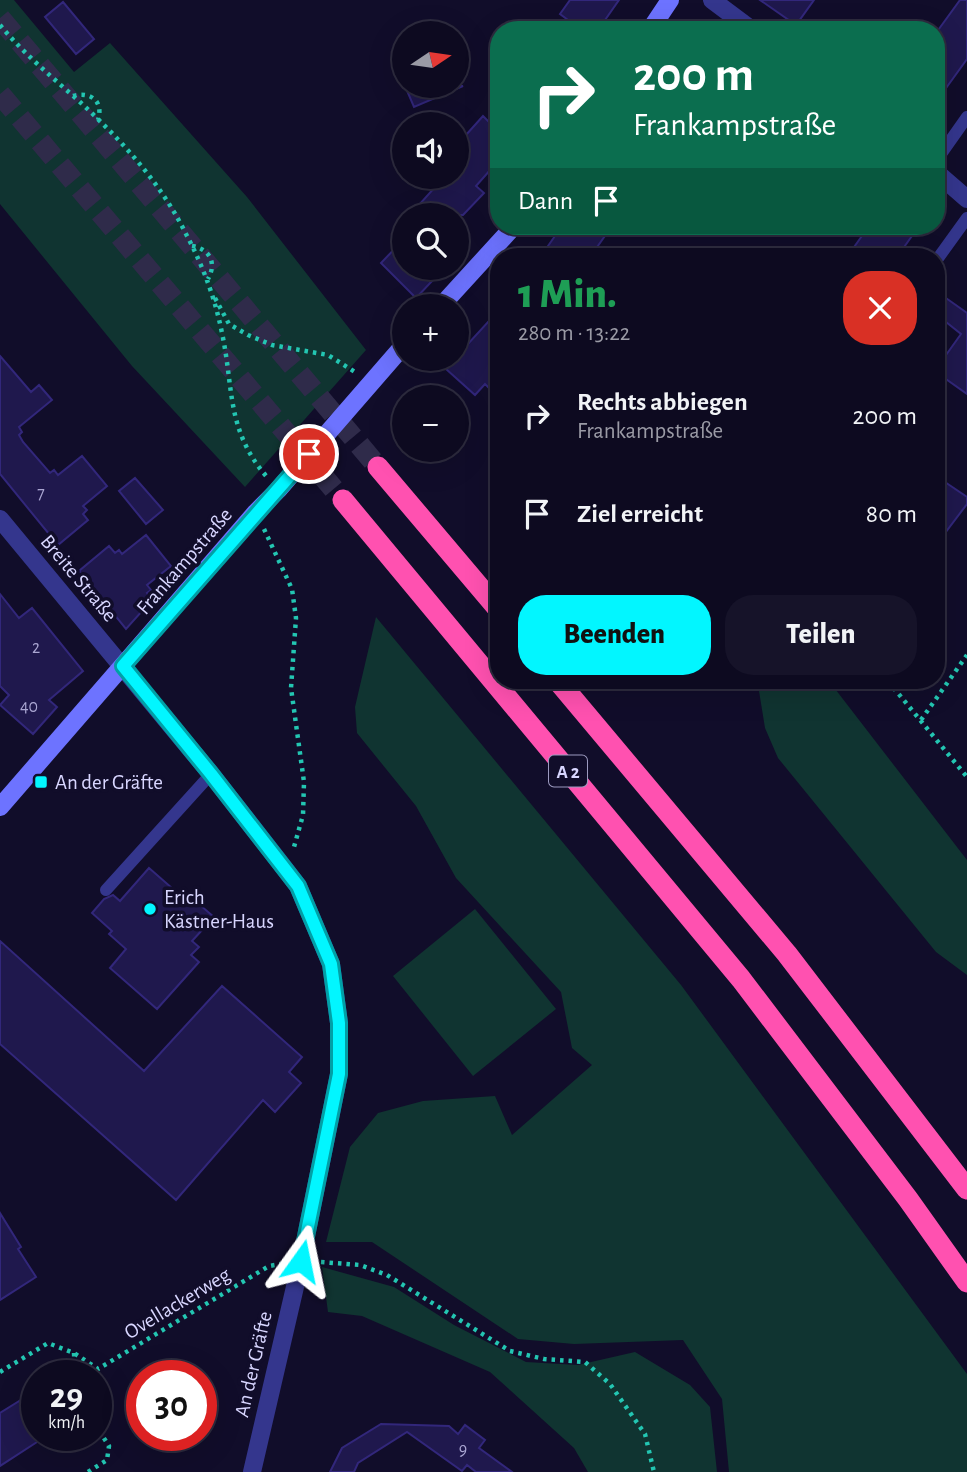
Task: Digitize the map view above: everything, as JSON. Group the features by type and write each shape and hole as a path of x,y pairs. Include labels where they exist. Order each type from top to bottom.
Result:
{"highway":[{"path":"378,467 490,599"},
{"name":"A 2","path":"343,500 490,677"},
{"name":"A 2","path":"500,689 749,990 908,1199 967,1282"},
{"name":"A 2","path":"565,689 787,954 967,1189"}],"street":[{"path":"656,21 670,0"},
{"path":"712,0 740,21"},
{"path":"945,180 967,199"},
{"path":"494,248 506,235"},
{"path":"452,294 490,252"},
{"name":"Frankampstraße","path":"0,807 392,358"},
{"name":"Breite Straße","path":"0,519 123,666"},
{"name":"An der Gräfte","path":"123,666 298,886 331,964 339,1023 339,1074 301,1261 252,1472"}],"lane":[{"path":"945,148 967,117"},
{"path":"945,249 967,219"},
{"path":"106,890 211,774"}],"path":[{"path":"0,25 21,50 131,153 167,200 212,291 223,335 236,426 253,458 278,490"},
{"path":"73,96 86,94 94,98 99,108 97,120"},
{"path":"192,246 205,249 212,260 208,280"},
{"path":"212,291 229,324 248,335 272,345 328,355 370,382"},
{"path":"256,512 292,589 296,618 291,688 304,782 303,815 285,869"},
{"path":"945,686 967,655"},
{"path":"895,689 967,778"},
{"path":"921,720 943,689"},
{"path":"301,1261 360,1265 387,1275 510,1351 544,1359 585,1362 610,1384 645,1434 654,1472"},
{"name":"Ovellackerweg","path":"0,1372 48,1343 74,1353 98,1369 269,1266 301,1261"},
{"path":"74,1353 74,1360"},
{"path":"88,1472 107,1460 108,1451"}],"green space":[{"path":"0,0 14,0 74,72 110,43 247,197 366,350 245,487 132,366 0,204"},
{"path":"376,617 681,985 967,1374 967,1472 729,1472 722,1399 683,1340 574,1344 518,1339 372,1242 326,1242 350,1147 378,1113 423,1101 495,1096 512,1135 592,1065 572,1048 561,992 456,878 416,806 357,733 355,707"},
{"path":"754,689 835,689 967,860 967,975 936,952 778,758 765,728 759,691"},
{"path":"475,909 556,1009 473,1076 393,976"},
{"path":"322,1267 394,1287 454,1325 526,1362 578,1365 635,1352 690,1385 710,1407 717,1472 588,1472 574,1448 490,1372 362,1316 328,1312"}],"building":[{"path":"570,0 619,0 604,21 569,21 560,14"},
{"path":"760,0 814,0 799,21 790,21"},
{"path":"960,0 967,0 967,59 945,90 945,21"},
{"path":"63,2 94,39 76,54 45,17"},
{"path":"410,98 435,98 414,107"},
{"path":"483,116 490,123 490,170 476,186 484,193 469,209 469,203 421,203 433,189 469,189 469,132"},
{"path":"556,235 606,235 596,248 548,246"},
{"path":"863,235 913,235 903,248 853,248"},
{"path":"392,252 392,274 381,263"},
{"path":"398,280 433,280 420,294 412,294"},
{"path":"945,297 967,313 967,394 945,378 945,356 961,334 945,321"},
{"path":"490,320 490,389 485,384 475,395 469,390 469,385 464,385 448,371 469,371 469,343"},
{"path":"0,356 31,392 39,385 52,400 19,427 23,442 50,473 54,470 58,475 82,456 107,486 83,506 87,510 83,514 88,520 58,545 0,474"},
{"path":"135,478 163,510 146,524 119,491"},
{"path":"945,482 967,497 967,504 945,533"},
{"path":"146,535 171,566 147,585 151,590 147,593 152,600 126,629 79,571 109,546 115,553 119,550 122,554"},
{"path":"0,594 19,618 32,608 83,671 49,700 57,707 33,734 0,705 9,695 0,686"},
{"path":"149,868 189,903 193,899 214,917 192,941 199,947 191,955 199,962 157,1009 110,968 126,949 109,934 112,931 92,913 104,899 113,895 120,901"},
{"path":"0,941 144,1071 222,986 302,1057 289,1072 301,1083 275,1112 263,1100 176,1200 0,1044"},
{"path":"0,1213 36,1277 0,1300"},
{"path":"21,1400 21,1451 23,1451 0,1466 0,1413"},
{"path":"381,1424 449,1426 458,1434 465,1425 485,1440 479,1448 512,1472 476,1472 467,1465 462,1471 407,1432 358,1463 354,1472 330,1472 342,1448"}],"tunnel":[{"path":"0,18 378,467"},
{"path":"0,94 343,500"}],"place":[{"name":"An der Gräfte","path":"41,782"},
{"name":"Erich Kästner-Haus","path":"150,909"}],"route":[{"path":"301,1261 330,1130 339,1074 339,1023 331,964 298,886 123,666 309,454"}]}
